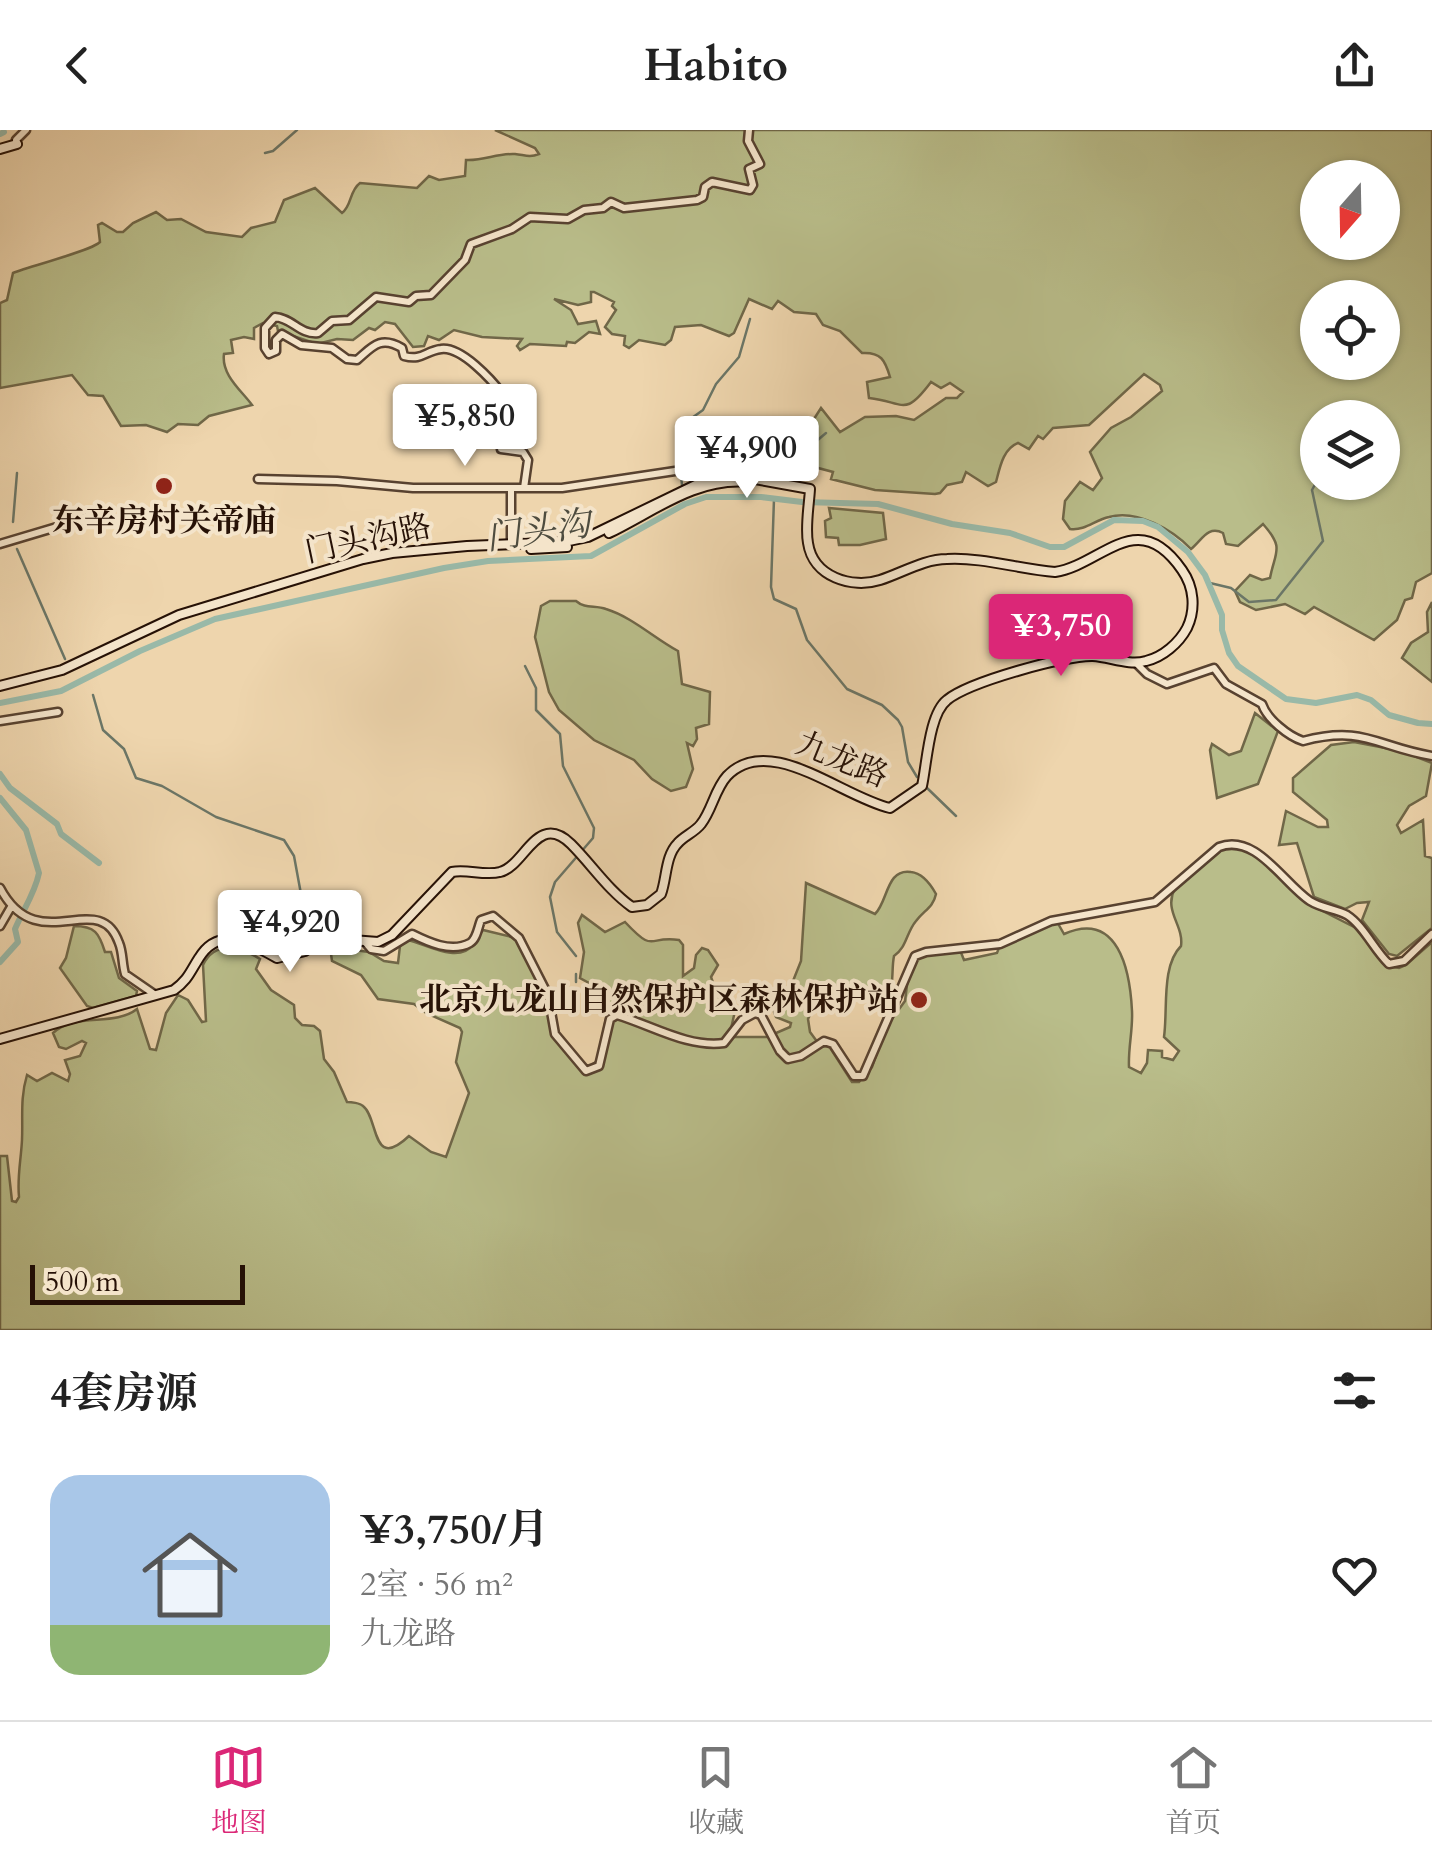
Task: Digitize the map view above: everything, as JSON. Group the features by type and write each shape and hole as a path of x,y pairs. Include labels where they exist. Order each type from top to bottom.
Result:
{"main road":[{"path":"0,147 17,142"},
{"name":"门头沟路","path":"0,688 62,670 179,615 363,559 406,551 564,542 588,537 712,477 738,476 810,492"},
{"name":"门头沟路","path":"0,688 64,672 182,618 376,560 585,543 715,482 744,482 810,492"},
{"path":"810,492 808,543 814,560 828,574 861,584 942,558 1054,572 1072,569 1123,541 1155,545 1168,553 1188,577 1193,601 1191,617 1171,648 1149,660 1135,662"},
{"name":"九龙路","path":"0,1039 174,990 184,983 210,944 225,939 240,938 277,958 305,951 326,938 378,942 392,935 452,872 500,872 543,835 566,839 618,897 632,907 647,905 661,894 669,856 676,845 701,824 730,772 750,761 782,761 870,803 890,808 922,786 933,717 942,703 958,692 1075,657 1135,662"}],"street":[{"path":"17,142 26,130"},
{"path":"524,488 528,460 523,452 501,449 503,395 466,356 447,348 419,359 408,358 402,348 384,342 374,343 358,360 347,360 332,348 302,345 282,334 276,340 276,351 270,354 265,348 265,328 275,317 281,317 303,332 318,333 332,321 349,320 376,297 409,302 416,296 430,295 465,260 471,244 512,229 530,217 568,219 584,210 604,208 610,202 624,208 697,200 703,198 705,187 712,182 750,190 754,185 749,169 760,164 748,141 750,130"},
{"path":"258,479 394,487 524,488 576,486 675,471"},
{"path":"511,544 512,488"},
{"path":"0,544 97,515"},
{"path":"1135,662 1147,674 1167,684 1214,668 1226,684 1262,704 1264,711 1286,732 1304,741 1323,734 1364,736 1432,756"},
{"path":"0,721 58,712"},
{"name":"九龙路","path":"364,941 384,952 412,934 437,946 469,943 475,938 481,920 493,916 519,938 542,982 555,1034 586,1070 599,1066 610,1020 618,1015 650,1029 713,1044 724,1043 742,1020 756,1013 788,1059 801,1056 824,1041 833,1044 854,1076 863,1076 915,956 1000,944 1051,922 1155,902 1219,846 1229,843 1260,855 1314,904 1348,916 1389,964 1404,960 1432,934"},
{"path":"0,888 14,910 25,918 41,923 84,918 104,924 120,944 125,974 155,995"},
{"path":"0,926 14,910"}],"green space":[{"path":"495,130 1432,130 1432,573 1416,582 1412,598 1405,600 1397,620 1374,640 1314,607 1305,614 1285,604 1256,610 1240,602 1235,591 1250,575 1262,580 1270,578 1276,545 1263,524 1238,546 1226,544 1223,533 1213,531 1191,549 1165,528 1131,516 1109,517 1070,529 1063,519 1065,501 1080,482 1093,490 1102,478 1090,452 1111,428 1162,391 1144,374 1089,425 1053,428 1043,439 1038,436 1029,449 1018,443 1013,446 1003,459 996,482 988,486 966,472 962,482 947,485 935,494 875,490 831,479 833,472 807,465 816,456 812,447 800,443 798,425 814,419 821,408 840,432 865,417 914,420 946,398 957,398 963,392 950,383 941,388 931,382 909,404 869,398 867,382 890,377 881,358 862,353 840,331 823,325 816,314 794,312 778,301 772,309 749,299 729,336 701,325 675,327 665,345 639,340 629,348 624,345 625,336 612,334 605,327 616,310 614,302 594,292 591,302 578,305 554,299 571,310 578,324 596,321 600,334 589,332 566,346 530,344 520,350 517,346 522,339 482,337 454,330 439,340 428,336 424,346 413,347 395,324 385,322 353,340 317,344 263,323 254,328 254,339 231,340 233,353 224,354 229,376 252,405 209,416 198,425 178,424 167,432 146,425 121,426 103,396 88,395 72,375 0,388 0,303 7,300 13,273 94,246 100,242 98,225 102,223 123,232 156,212 167,220 181,219 206,232 242,237 251,228 275,222 284,200 315,188 342,213 360,183 417,188 429,176 439,180 465,176 466,160 539,154 535,148"},
{"path":"829,508 883,513 886,539 839,545 838,538 826,537 825,521 831,518"},
{"path":"550,601 576,601 625,617 678,651 682,684 710,692 709,724 696,728 693,746 687,743 693,769 686,787 671,791 652,779 634,760 594,740 559,710 549,692 535,637 541,606"},
{"path":"1432,602 1432,682 1402,658 1411,643 1428,632 1427,612"},
{"path":"1255,713 1278,731 1258,784 1217,798 1212,744 1229,755 1241,751"},
{"path":"1354,742 1401,751 1432,763 1426,796 1409,806 1397,825 1401,833 1423,820 1425,856 1432,858 1432,928 1397,956 1389,954 1362,920 1369,902 1345,909 1314,897 1297,843 1279,845 1286,811 1318,827 1328,827 1327,820 1293,792 1293,778 1331,745"},
{"path":"1226,843 1254,852 1307,903 1356,928 1389,966 1406,965 1432,942 1432,1330 0,1330 0,1156 7,1156 12,1201 16,1202 27,1075 37,1081 52,1073 68,1081 65,1060 80,1056 86,1043 82,1041 66,1049 59,1047 53,1033 72,1023 117,1017 137,1009 150,1049 156,1050 166,1013 178,995 188,1000 202,1022 206,1021 203,965 221,949 245,951 260,959 256,969 271,990 294,1005 295,1018 302,1025 320,1031 324,1059 347,1102 362,1105 368,1112 382,1145 397,1146 409,1136 431,1152 446,1157 469,1093 456,1062 460,1028 414,1004 378,999 361,975 332,961 331,954 339,948 369,952 384,961 398,963 400,946 408,940 459,953 473,945 483,930 524,940 551,996 555,1030 586,1069 597,1061 607,1014 600,989 580,978 584,952 578,923 582,915 605,932 625,922 647,941 679,940 683,945 683,976 694,968 702,948 708,950 718,965 711,977 717,994 735,1011 730,1033 734,1037 767,1037 790,1027 791,1023 776,1017 774,1012 801,961 806,883 875,914 892,880 903,872 911,872 929,883 936,894 894,956 887,997 875,1007 864,987 844,986 834,1001 815,1005 808,1019 810,1032 821,1047 829,1046 852,1082 859,1082 872,1067 886,1027 905,1001 908,977 919,953 960,950 964,960 997,953 1000,945 1056,920 1064,934 1097,930 1118,948 1131,995 1129,1067 1141,1073 1148,1050 1162,1051 1162,1057 1173,1060 1179,1051 1164,1037 1170,965 1181,946 1172,896 1175,888"},
{"path":"74,926 95,932 105,952 111,952 119,978 137,991 136,996 93,1008 87,1006 60,968"}],"waterway":[{"path":"265,153 273,151 297,130"},
{"path":"0,134 4,132"},
{"path":"682,485 677,435 682,425 703,410 716,384 739,357 750,319"},
{"path":"796,479 806,450 826,433"},
{"path":"13,522 17,473"},
{"name":"门头沟","path":"0,703 61,691 215,619 444,568 488,561 591,556 685,504 706,497 761,497 878,504 952,524 1010,533 1050,547 1064,547 1114,520 1143,521 1158,527 1188,552 1205,575 1222,615 1229,653 1238,666 1286,699 1316,703 1357,695 1371,700 1389,715 1432,724"},
{"path":"774,499 774,599 796,609 807,640 847,689 882,705 898,720 908,762 917,777"},
{"path":"1210,583 1231,588 1249,602 1276,600 1323,541 1314,500"},
{"path":"17,549 65,659"},
{"path":"525,666 536,688 536,710 560,734 563,766 594,828 593,838 555,882 550,897 557,932 576,956"},
{"path":"93,695 103,730 124,749 136,778 162,786 216,817 284,840 294,856 310,943"},
{"path":"0,774 10,788 57,824 61,834 99,863"},
{"path":"926,787 956,816"},
{"path":"0,798 26,830 39,873 15,929 18,942 0,962"},
{"path":"576,974 576,982"}],"place":[{"name":"东辛房村关帝庙","path":"164,486"},
{"name":"北京九龙山自然保护区森林保护站","path":"919,1000"}]}
